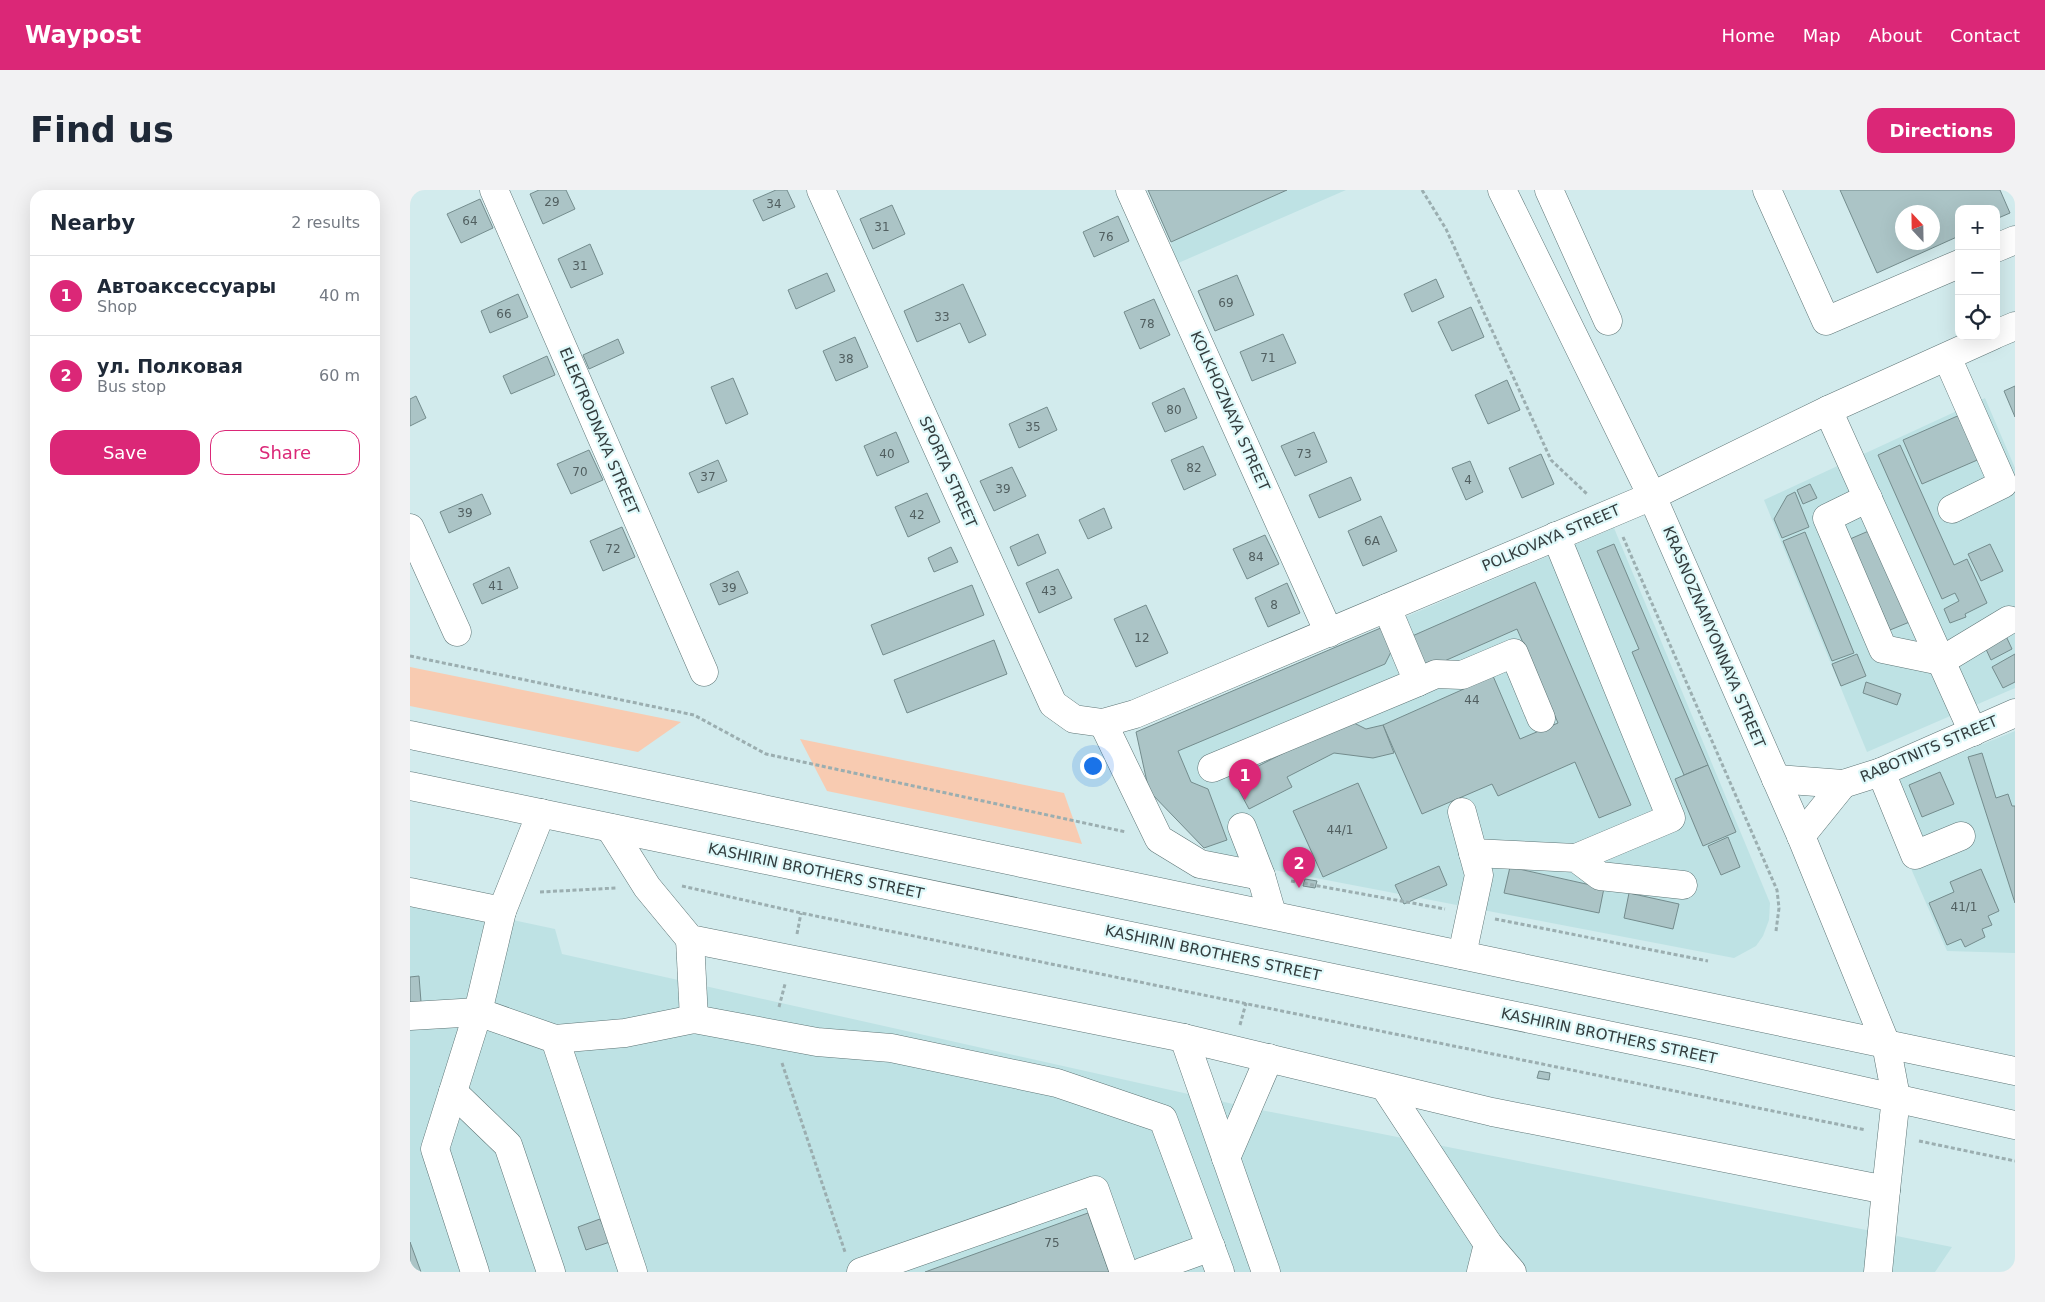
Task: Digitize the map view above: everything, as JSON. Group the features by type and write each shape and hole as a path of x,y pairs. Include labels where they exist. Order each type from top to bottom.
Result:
{"street":[{"name":"ELEKTRODNAYA STREET","path":"494,190 704,672"},
{"name":"SPORTA STREET","path":"821,190 1053,704 1074,719 1103,723"},
{"name":"KOLKHOZNAYA STREET","path":"1130,190 1329,632"},
{"name":"KRASNOZNAMYONNAYA STREET","path":"1502,190 1652,496 1801,836 1886,1044 1896,1096 1890,1135 1878,1272"},
{"path":"1549,190 1608,320"},
{"path":"1767,190 1826,322 1955,266"},
{"path":"2000,246 2015,240"},
{"path":"2000,332 2015,326"},
{"name":"POLKOVAYA STREET","path":"1103,723 1135,714 1652,496 1828,410 1983,340"},
{"path":"1948,356 2003,484 1952,509"},
{"path":"1828,410 1972,732"},
{"path":"1868,498 1826,518 1883,649 1941,661 2009,620"},
{"path":"410,528 457,632"},
{"path":"1473,853 1576,858 1671,818 1556,536"},
{"path":"1387,608 1418,682"},
{"path":"1212,768 1436,674 1462,675 1514,653 1542,718"},
{"name":"RABOTNITS STREET","path":"1776,780 1843,784 1880,772 1972,732 2013,721"},
{"path":"1103,723 1158,839 1200,864 1261,876"},
{"path":"410,735 2015,1071"},
{"path":"1880,772 1915,855 1961,836"},
{"name":"RABOTNITS STREET","path":"1801,836 1843,784"},
{"name":"KASHIRIN BROTHERS STREET","path":"410,786 1896,1096 2015,1124"},
{"path":"1462,812 1479,876 1462,955"},
{"path":"475,1272 435,1149 478,1012 502,910 541,813"},
{"path":"1242,827 1261,876 1272,914"},
{"path":"610,828 647,887 690,939 694,1020"},
{"path":"1576,858 1600,876 1683,885"},
{"path":"410,892 502,910"},
{"path":"690,939 1184,1038 1492,1112 1886,1190"},
{"path":"410,1016 478,1012 554,1039 625,1033 694,1020 817,1042 891,1048 1057,1083 1164,1119 1216,1260 1142,1272"},
{"path":"1184,1038 1266,1272"},
{"path":"554,1039 633,1272"},
{"path":"1226,1158 1269,1058"},
{"path":"1385,1087 1488,1244 1512,1272"},
{"path":"453,1092 508,1145 551,1272"},
{"path":"853,1263 1095,1190 1124,1272"},
{"path":"1481,1272 1488,1244"}],"path":[{"path":"1422,190 1446,229 1552,460 1609,514 1621,532 1777,890 1780,908 1776,931"},
{"path":"410,656 694,715 766,754 1158,839"},
{"path":"678,886 688,886 802,912 2015,1161"},
{"path":"539,892 625,888"},
{"path":"802,912 772,1034 853,1263"}],"shaded area":[{"path":"1148,190 1346,190 1176,264 1171,242"},
{"path":"1985,398 2015,468 2015,688 1867,752 1764,500"},
{"path":"1614,528 1770,903 1769,920 1763,936 1756,946 1734,958 1216,859 1149,791 1136,732"},
{"path":"410,667 681,722 638,752 410,706"},
{"path":"2015,731 2015,953 1947,951 1885,809 1892,781"},
{"path":"800,739 1064,793 1082,844 827,791"},
{"path":"410,898 555,929 562,954 1251,1108 1952,1247 1935,1272 410,1272"}],"building":[{"path":"539,190 566,190 575,209 543,224 530,194"},
{"path":"776,190 787,190 795,207 763,221 753,200"},
{"path":"1148,190 1287,190 1171,242"},
{"path":"1840,190 2000,190 2010,213 2000,217 2000,205 1955,205 1955,238 1940,245 1940,205 1895,205 1895,250 1928,250 1877,273"},
{"path":"480,199 493,228 461,243 447,214"},
{"path":"892,205 905,234 873,249 860,219"},
{"path":"1118,216 1129,241 1094,257 1083,232"},
{"path":"590,244 603,274 571,288 558,259"},
{"path":"827,273 835,291 796,309 788,290"},
{"path":"1237,275 1254,315 1215,331 1198,291"},
{"path":"1436,279 1444,297 1412,312 1404,294"},
{"path":"963,284 986,335 969,343 960,323 917,342 904,311"},
{"path":"518,294 528,317 490,333 481,311"},
{"path":"1154,299 1170,335 1140,349 1124,312"},
{"path":"1471,307 1484,337 1452,351 1438,322"},
{"path":"1283,334 1296,363 1252,381 1240,352"},
{"path":"855,337 868,367 836,381 823,351"},
{"path":"618,339 624,353 589,369 583,355"},
{"path":"547,356 555,375 511,394 503,376"},
{"path":"733,378 748,414 726,424 711,387"},
{"path":"1507,380 1520,410 1488,424 1475,395"},
{"path":"2015,386 2015,417 2004,391"},
{"path":"1184,388 1197,418 1165,432 1152,403"},
{"path":"416,396 426,418 410,426 410,399"},
{"path":"1047,407 1057,430 1019,448 1009,424"},
{"path":"1962,414 1982,458 1922,484 1903,440"},
{"path":"896,432 909,462 877,476 864,446"},
{"path":"1314,432 1327,462 1295,476 1281,446"},
{"path":"1900,445 1954,565 1967,559 1987,603 1965,614 1966,617 1950,623 1944,609 1959,601 1955,593 1942,599 1878,455"},
{"path":"1203,446 1216,475 1184,490 1171,460"},
{"path":"589,450 603,480 571,494 557,464"},
{"path":"1541,454 1554,484 1522,498 1509,468"},
{"path":"718,460 727,481 698,493 689,473"},
{"path":"1470,461 1483,492 1466,500 1452,468"},
{"path":"1012,467 1026,496 994,511 980,481"},
{"path":"1351,477 1361,500 1319,518 1309,495"},
{"path":"1810,484 1817,498 1803,504 1797,490"},
{"path":"1795,492 1809,527 1782,538 1774,519 1787,496"},
{"path":"927,493 940,522 908,537 895,507"},
{"path":"482,494 491,514 449,533 440,512"},
{"path":"1104,508 1112,528 1088,539 1079,520"},
{"path":"1381,516 1397,551 1363,566 1348,531"},
{"path":"622,527 635,557 603,571 590,541"},
{"path":"1871,530 1912,621 1890,630 1850,539"},
{"path":"1805,532 1854,653 1832,661 1783,541"},
{"path":"1038,534 1046,553 1018,566 1010,547"},
{"path":"1265,535 1279,564 1247,579 1233,549"},
{"path":"1614,544 1708,765 1684,775 1632,652 1639,649 1597,551"},
{"path":"1990,544 2003,571 1981,581 1968,554"},
{"path":"951,547 958,562 934,572 928,558"},
{"path":"509,567 518,588 482,604 473,584"},
{"path":"1058,569 1072,598 1039,613 1026,583"},
{"path":"738,571 748,593 719,605 710,584"},
{"path":"1535,582 1631,805 1599,818 1575,762 1498,796 1492,784 1422,814 1383,725 1493,676 1520,739 1558,723 1517,629 1424,670 1410,637"},
{"path":"1287,583 1300,613 1268,627 1255,598"},
{"path":"972,585 984,615 883,655 871,625"},
{"path":"1146,605 1168,653 1136,667 1114,619"},
{"path":"1383,627 1393,648 1385,664 1178,751 1191,782 1208,789 1227,840 1204,848 1149,791 1136,732"},
{"path":"2006,636 2012,649 1991,660 1985,647"},
{"path":"994,640 1007,674 907,713 894,680"},
{"path":"1857,654 1866,676 1841,686 1832,664"},
{"path":"2015,654 2015,682 2003,688 1992,667"},
{"path":"1866,682 1901,694 1897,705 1863,693"},
{"path":"1348,720 1366,729 1383,725 1394,753 1373,758 1334,753 1287,777 1292,787 1249,809 1233,779"},
{"path":"1982,753 1996,798 2008,794 2012,806 2015,806 2015,903 1968,757"},
{"path":"1708,765 1736,832 1703,846 1675,779"},
{"path":"1940,772 1954,804 1922,817 1909,785"},
{"path":"1358,783 1387,848 1323,877 1293,811"},
{"path":"1728,837 1740,867 1721,875 1708,846"},
{"path":"1439,866 1447,885 1404,904 1395,885"},
{"path":"1510,867 1604,888 1599,913 1504,893"},
{"path":"1981,869 1999,911 1988,916 1992,925 1982,929 1985,937 1965,947 1961,939 1947,945 1929,903 1954,892 1950,882"},
{"path":"1305,879 1317,881 1315,888 1303,886"},
{"path":"1629,893 1679,904 1673,929 1624,918"},
{"path":"419,976 421,1002 410,1003 410,977"},
{"path":"1539,1071 1550,1073 1549,1080 1537,1078"},
{"path":"1088,1213 1109,1272 925,1272"},
{"path":"600,1219 610,1242 586,1250 578,1227"},
{"path":"410,1242 421,1272 410,1272"}],"place":[{"name":"Автоаксессуары","path":"1245,800"},
{"name":"ул. Полковая","path":"1299,888"}]}
